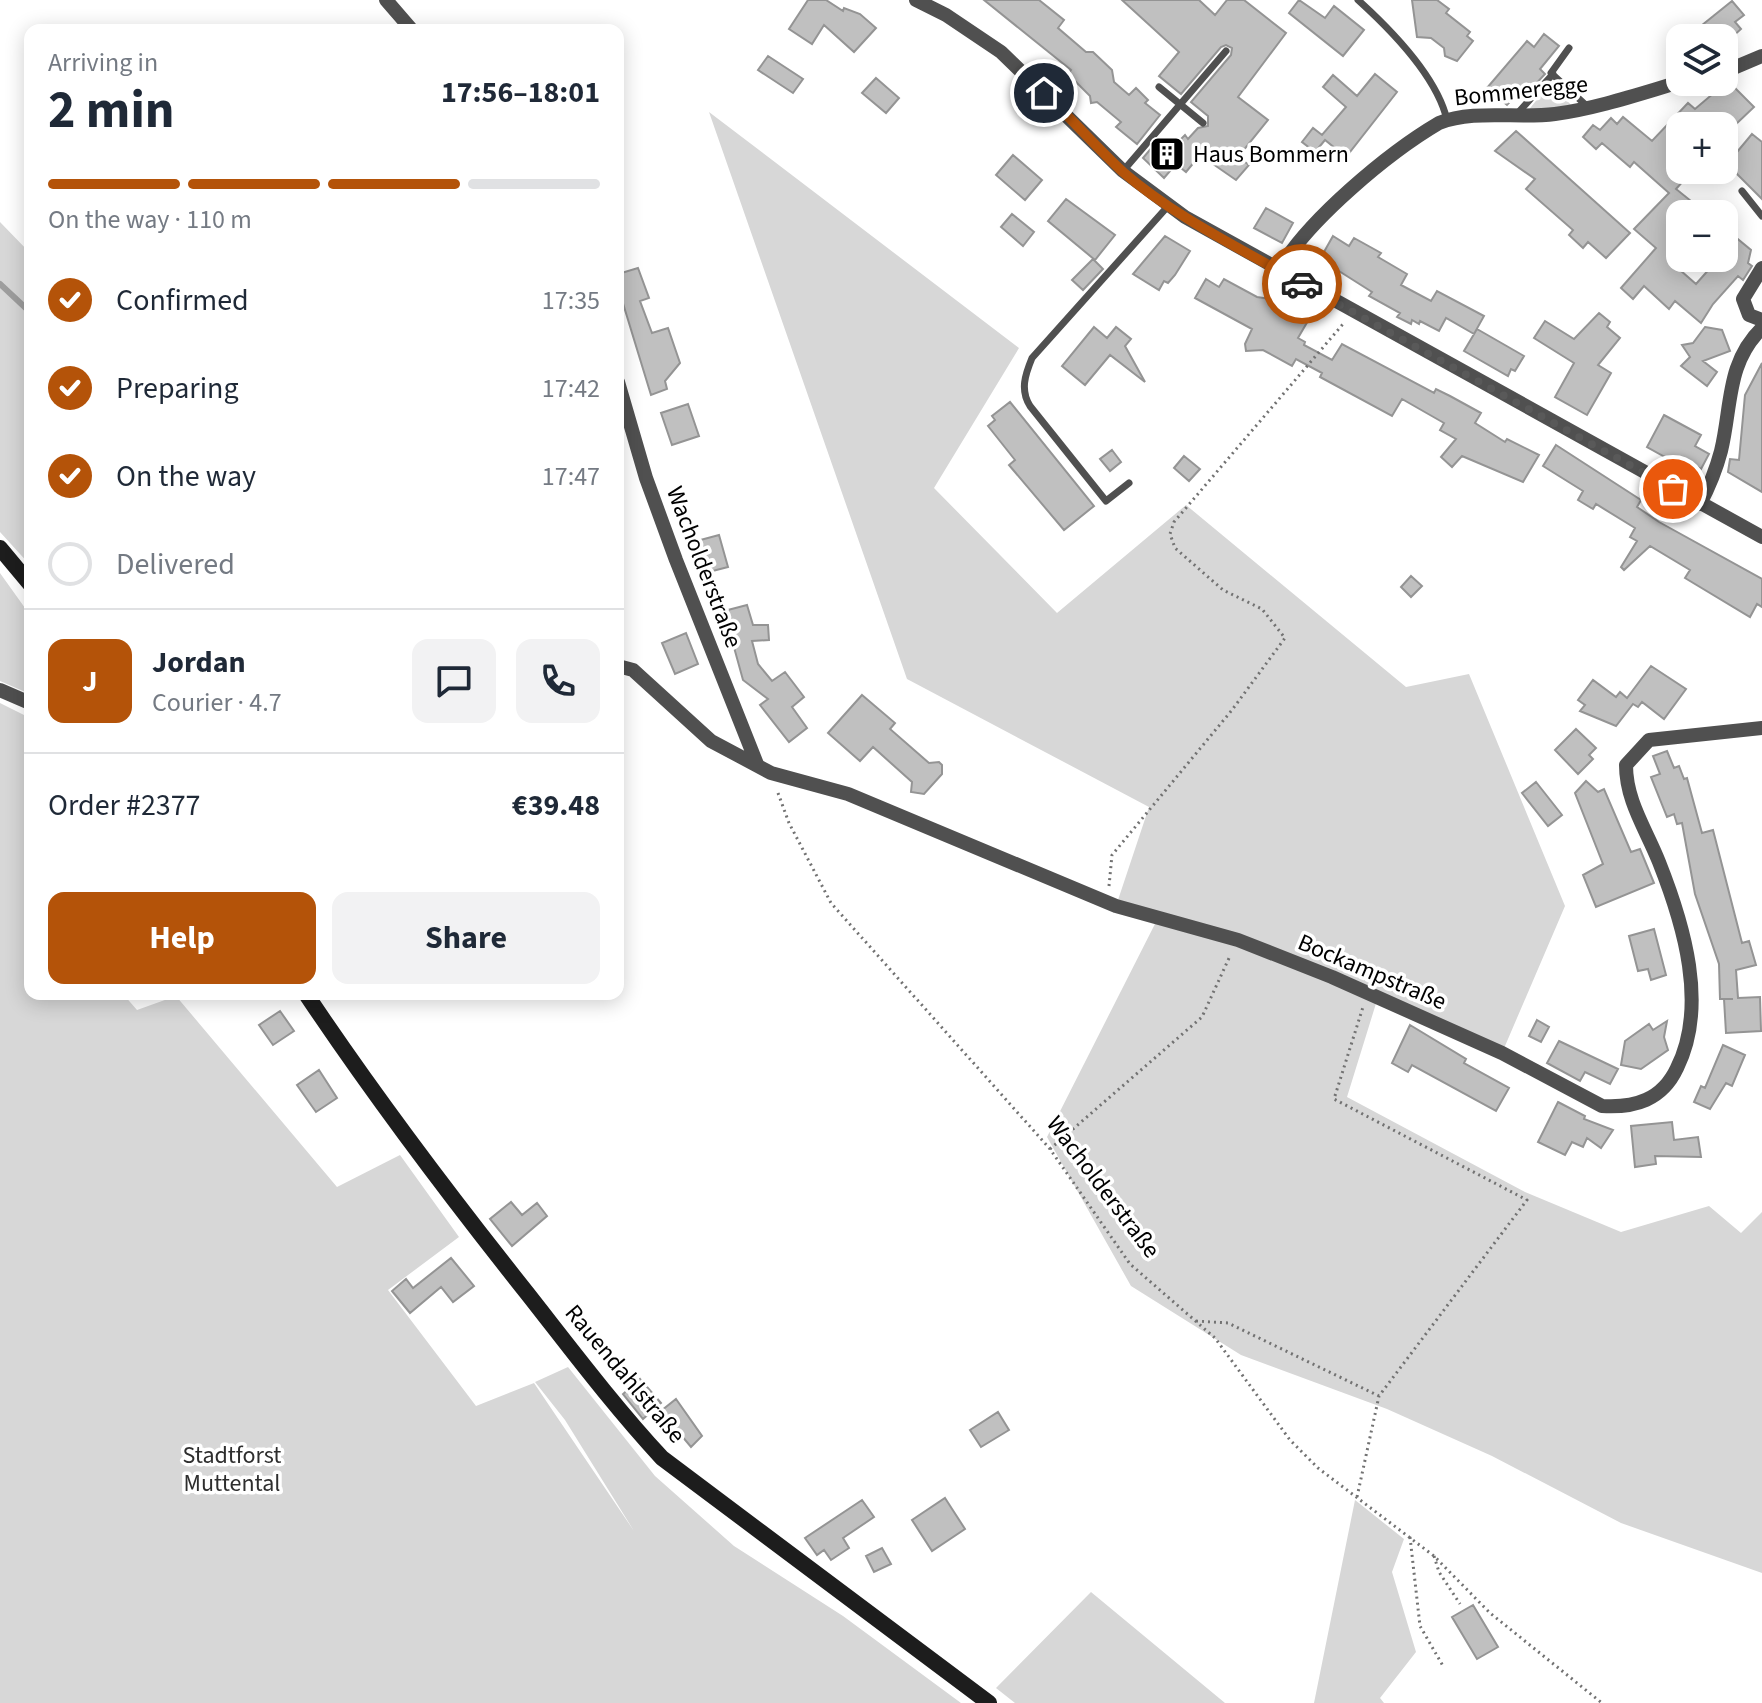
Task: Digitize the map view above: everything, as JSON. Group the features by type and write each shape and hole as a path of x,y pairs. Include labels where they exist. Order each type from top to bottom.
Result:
{"street":[{"path":"386,0 407,24"},
{"path":"916,0 934,4 1001,52 1123,171 1169,205 1353,312 1762,537"},
{"path":"1738,66 1762,56"},
{"name":"Bommeregge","path":"1279,270 1294,244 1320,217 1425,131 1447,120 1589,108 1666,86"},
{"path":"1762,268 1743,299 1749,315 1762,320"},
{"path":"1700,504 1712,480 1721,450 1737,360 1747,343 1762,328"},
{"name":"Wacholderstraße","path":"624,403 646,478 676,560 757,764"},
{"path":"0,548 24,577"},
{"name":"Bockampstraße","path":"624,668 633,670 711,741 771,773 848,794 1107,902 1238,940 1367,992 1502,1053 1602,1106 1640,1105 1671,1080 1686,1049 1694,1000 1660,864 1626,789 1626,765 1649,740 1762,728"},
{"path":"0,690 24,700"},
{"name":"Rauendahlstraße","path":"310,1000 377,1100 455,1203 620,1413 662,1458 989,1703"}],"lane":[{"path":"1358,0 1389,27 1442,102 1447,120"},
{"path":"1514,116 1553,74 1569,48"},
{"path":"1123,171 1226,51"},
{"path":"1553,74 1589,108"},
{"path":"1159,87 1203,123"},
{"path":"1742,191 1762,216"},
{"path":"1129,483 1106,501 1024,397 1025,377 1032,358 1169,205"}],"path":[{"path":"1107,902 1112,855 1232,710 1285,638 1262,609 1223,590 1175,548 1170,534 1174,522 1353,312"},
{"name":"Wacholderstraße","path":"771,773 789,823 831,903 1050,1149 1130,1264 1215,1338 1290,1440 1318,1468 1434,1556 1490,1613 1602,1703"},
{"path":"1050,1149 1202,1017 1238,940"},
{"path":"1357,1497 1379,1396 1527,1200 1334,1099 1367,992"},
{"path":"1195,1321 1228,1323 1379,1396"},
{"path":"1410,1537 1420,1626 1443,1666"},
{"path":"1434,1556 1437,1569 1460,1604"}],"green space":[{"path":"1551,82 1571,105 1527,112"},
{"path":"709,112 1019,348 934,488 1057,613 1186,505 1406,687 1469,674 1565,906 1502,1053 1378,997 1347,1097 1525,1192 1621,1232 1709,1206 1741,1233 1762,1212 1762,1573 1621,1523 1492,1456 1387,1409 1241,1355 1131,1286 1047,1137 1158,918 1116,906 1149,807 907,679"},
{"path":"0,222 24,247 24,558 0,532"},
{"path":"0,573 24,607 24,691 0,681"},
{"name":"Stadtforst Muttental","path":"0,703 24,715 24,1000 128,1000 137,1010 165,1000 179,1000 337,1187 400,1155 459,1237 388,1290 476,1406 534,1383 634,1531 565,1420 535,1382 568,1367 655,1476 734,1546 843,1616 961,1703 0,1703"},
{"path":"1355,1500 1404,1539 1392,1572 1416,1652 1380,1698 1384,1703 1314,1703"},
{"path":"1091,1592 1225,1703 1015,1703 996,1688"}],"building":[{"path":"808,0 826,0 843,11 844,8 860,14 876,28 854,52 824,25 812,44 789,29"},
{"path":"984,0 1039,0 1064,20 1058,28 1086,52 1093,52 1112,70 1114,82 1129,95 1136,88 1148,100 1145,103 1160,115 1137,144 1116,127 1121,122 1097,102 1091,103 1090,96 1068,74 1071,70"},
{"path":"1122,0 1199,0 1215,15 1227,0 1244,0 1286,33 1238,97 1268,120 1238,157 1249,165 1236,180 1200,155 1186,172 1176,164 1164,178 1143,158 1159,139 1170,150 1185,135 1188,139 1198,128 1208,126 1208,116 1191,102 1231,55 1232,48 1226,45 1221,47 1181,94 1159,76 1179,52"},
{"path":"1299,0 1325,18 1334,6 1364,30 1343,56 1289,13"},
{"path":"1412,0 1437,0 1449,9 1446,13 1470,32 1467,36 1473,41 1457,61 1445,56 1444,48 1431,38 1417,37"},
{"path":"1732,1 1744,15 1735,22 1737,24 1703,24"},
{"path":"1544,34 1559,46 1540,69 1545,74 1533,87 1528,83 1507,105 1487,88 1527,41 1534,47"},
{"path":"768,56 803,79 793,93 758,70"},
{"path":"1375,74 1397,92 1346,157 1325,140 1315,152 1302,142 1313,128 1322,135 1346,107 1323,87 1333,75 1357,96"},
{"path":"876,78 899,98 886,113 862,93"},
{"path":"1738,91 1754,107 1738,122 1738,112 1679,112 1688,103 1695,109 1710,96 1738,96"},
{"path":"1623,117 1652,141 1666,126 1666,184 1680,184 1676,189 1690,200 1666,200 1666,272 1682,272 1696,284 1707,272 1738,272 1738,239 1751,250 1748,263 1752,266 1743,280 1738,276 1701,323 1675,301 1669,309 1644,286 1633,299 1621,288 1656,248 1634,229 1669,193 1634,162 1630,167 1602,143 1596,149 1583,137 1593,125 1600,130 1611,118 1617,124"},
{"path":"1516,131 1630,233 1606,258 1588,242 1583,248 1569,235 1573,230 1526,189 1535,179 1495,151"},
{"path":"1752,134 1762,142 1762,199 1738,175 1738,151"},
{"path":"1013,155 1042,180 1025,200 996,175"},
{"path":"1066,199 1115,235 1095,260 1048,221"},
{"path":"1266,208 1293,223 1282,243 1254,228"},
{"path":"1012,214 1034,232 1023,246 1001,227"},
{"path":"1165,236 1190,251 1175,275 1168,283 1164,281 1159,290 1133,274"},
{"path":"1333,236 1349,246 1354,238 1381,253 1378,257 1407,274 1401,285 1431,301 1437,291 1484,316 1474,334 1446,318 1439,331 1420,321 1419,324 1412,320 1411,324 1397,317 1400,313 1369,296 1372,292 1320,259"},
{"path":"1093,259 1103,269 1083,290 1072,280"},
{"path":"638,268 649,298 640,301 652,333 668,328 680,363 665,381 667,389 651,395 624,307 624,272"},
{"path":"1206,279 1219,287 1224,279 1257,297 1278,300 1309,319 1298,338 1305,342 1304,345 1332,360 1342,344 1434,393 1436,389 1481,413 1475,423 1505,442 1507,439 1539,455 1523,482 1462,456 1452,467 1441,457 1456,439 1440,430 1444,423 1402,399 1392,416 1320,377 1322,373 1296,359 1292,366 1263,350 1246,351 1245,344 1252,329 1195,298"},
{"path":"1599,313 1610,322 1607,327 1620,338 1598,365 1611,373 1587,415 1555,397 1574,363 1534,338 1545,321 1574,339"},
{"path":"1094,327 1107,338 1116,327 1131,339 1125,346 1145,382 1110,355 1085,385 1062,366"},
{"path":"1705,327 1722,330 1730,351 1703,361 1717,372 1707,386 1681,366 1690,357 1682,345 1693,343"},
{"path":"1477,329 1524,356 1515,371 1511,369 1508,376 1464,351"},
{"path":"1762,363 1762,492 1728,472 1730,459 1739,460 1745,395"},
{"path":"1010,402 1094,506 1064,530 1009,465 1015,460 988,426 995,420 992,416"},
{"path":"688,404 699,436 672,445 661,413"},
{"path":"1664,415 1701,435 1695,446 1709,454 1701,469 1687,461 1683,467 1647,447"},
{"path":"1556,445 1641,500 1637,507 1659,522 1762,579 1762,607 1757,604 1750,617 1685,578 1690,570 1650,546 1624,570 1621,567 1637,541 1630,537 1635,528 1596,504 1593,509 1578,500 1583,491 1543,466"},
{"path":"1112,450 1121,462 1110,471 1100,459"},
{"path":"1184,456 1200,469 1189,481 1174,468"},
{"path":"719,535 728,567 701,574 693,542"},
{"path":"1411,576 1422,586 1411,597 1401,587"},
{"path":"747,605 753,625 768,625 769,640 752,641 758,664 772,681 785,672 804,697 792,707 807,728 789,742 760,705 768,699 743,680 724,611"},
{"path":"686,633 698,664 675,674 662,643"},
{"path":"1651,666 1686,689 1664,719 1642,702 1638,707 1633,704 1616,726 1580,711 1585,705 1578,700 1593,680 1616,697 1620,692 1627,698"},
{"path":"862,695 895,723 890,729 929,763 939,762 942,765 942,774 924,794 911,792 912,782 873,747 860,761 828,733"},
{"path":"1576,729 1596,748 1589,755 1593,759 1578,774 1555,750"},
{"path":"1667,751 1674,768 1679,766 1684,779 1687,778 1702,833 1713,830 1742,943 1749,941 1756,965 1736,970 1738,998 1760,997 1761,1031 1726,1033 1724,999 1720,999 1719,964 1695,894 1682,823 1677,824 1674,814 1667,817 1651,777 1660,774 1653,756"},
{"path":"1586,781 1598,792 1604,789 1631,852 1640,849 1654,883 1596,907 1583,875 1603,864 1575,793"},
{"path":"1536,782 1562,815 1548,826 1522,793"},
{"path":"1654,929 1666,975 1651,980 1648,969 1638,971 1629,936"},
{"path":"280,1011 294,1031 273,1045 259,1025"},
{"path":"1537,1020 1549,1027 1541,1042 1529,1036"},
{"path":"1667,1021 1664,1037 1668,1050 1641,1069 1621,1065 1625,1041 1649,1024 1653,1030"},
{"path":"1410,1025 1466,1059 1464,1063 1509,1088 1496,1111 1412,1065 1408,1072 1392,1063"},
{"path":"1559,1041 1618,1069 1610,1084 1585,1072 1580,1081 1547,1063"},
{"path":"1723,1045 1745,1055 1732,1086 1726,1083 1710,1109 1694,1102 1701,1086 1705,1088"},
{"path":"319,1070 337,1098 316,1112 297,1085"},
{"path":"1558,1102 1585,1116 1584,1119 1613,1130 1601,1148 1587,1138 1583,1147 1572,1142 1565,1155 1538,1142"},
{"path":"1672,1122 1674,1140 1698,1137 1701,1157 1655,1156 1656,1164 1635,1167 1631,1126"},
{"path":"511,1202 522,1215 537,1203 547,1216 512,1246 490,1219"},
{"path":"451,1258 474,1286 453,1302 441,1287 410,1313 392,1291 406,1279 413,1288"},
{"path":"640,1379 661,1403 643,1419 623,1394"},
{"path":"676,1399 702,1436 691,1447 661,1411"},
{"path":"998,1412 1009,1430 981,1447 970,1430"},
{"path":"945,1498 965,1529 932,1551 912,1520"},
{"path":"862,1500 874,1517 843,1538 849,1548 831,1560 824,1550 817,1555 805,1538"},
{"path":"882,1548 891,1564 874,1572 866,1556"},
{"path":"1473,1605 1498,1647 1477,1659 1452,1617"}],"waterway":[{"path":"0,284 24,306"}],"way so far":[{"path":"1302,284 1673,489"}],"place":[{"name":"Haus Bommern","path":"1167,154"}],"route":[{"path":"1044,93 1123,171 1146,189 1185,217 1302,284"}]}
